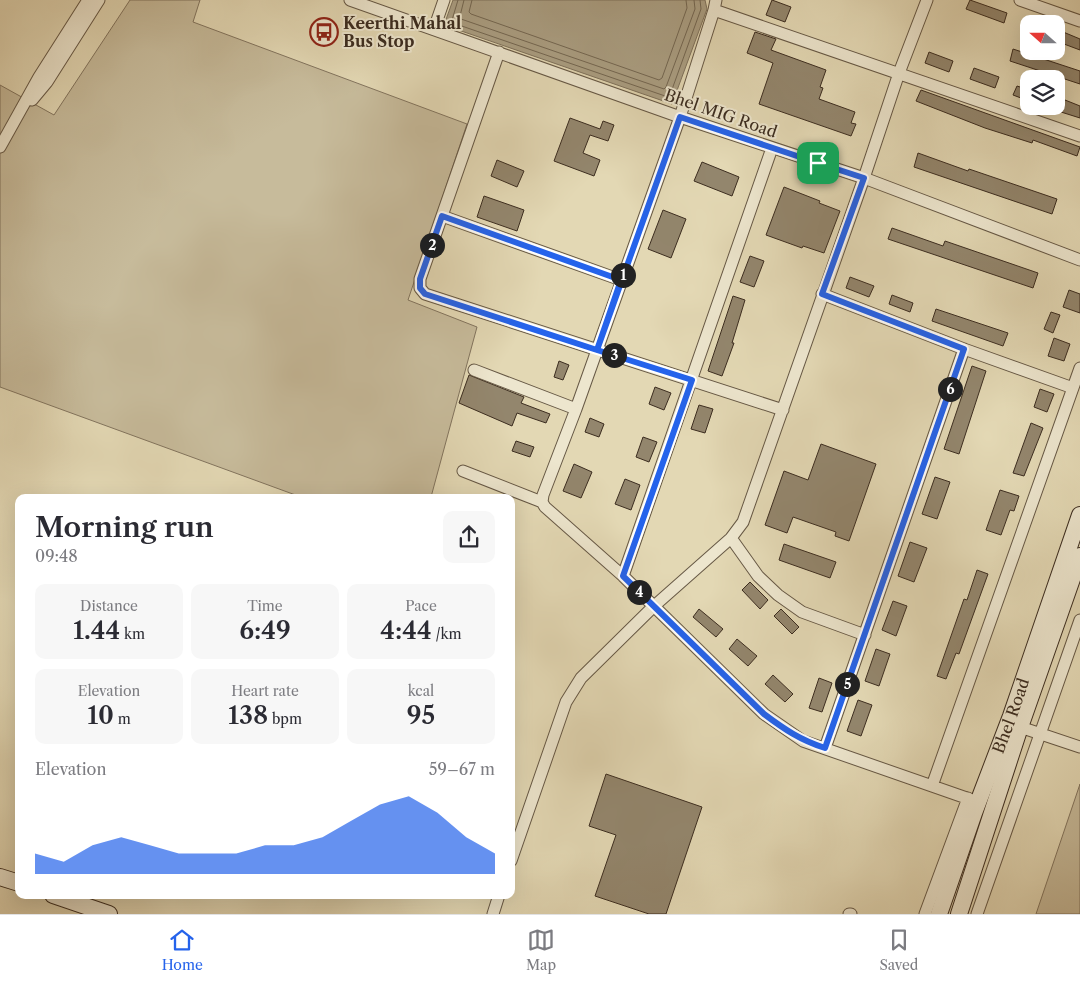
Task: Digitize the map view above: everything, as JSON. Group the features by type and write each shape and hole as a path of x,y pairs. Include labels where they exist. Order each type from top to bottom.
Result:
{"street":[{"path":"0,147 39,77 88,0"},
{"path":"13,126 47,82 100,0"},
{"name":"Bhel MIG Road","path":"350,0 680,117 864,178 1080,260"},
{"path":"434,29 444,0"},
{"path":"515,849 566,702 581,678 653,607 731,538 743,522 899,73 927,0"},
{"path":"1020,0 1080,21"},
{"path":"542,502 680,117 715,5 899,73 1080,136"},
{"path":"499,52 420,279 420,288 425,294 783,410"},
{"path":"623,576 772,148"},
{"path":"442,216 621,280"},
{"path":"822,294 964,349 1073,388"},
{"path":"825,748 964,349"},
{"path":"932,786 1080,368"},
{"path":"474,370 576,409"},
{"path":"463,471 542,502 545,507 623,576 764,714 784,729 804,741 973,800 926,914"},
{"name":"Bhel Road","path":"939,914 973,800 1011,716 1080,515"},
{"path":"731,538 758,576 778,595 802,612 864,635"},
{"name":"Bhel Road","path":"959,914 1020,727 1080,556"},
{"path":"977,914 1080,620"},
{"path":"1020,727 1080,747"},
{"path":"0,877 15,882"},
{"path":"65,899 109,914"},
{"path":"493,914 499,899"}],"shaded area":[{"path":"130,0 200,0 193,22 467,124 408,300 477,327 432,494 293,494 0,387 0,85 54,115"},
{"path":"1080,784 1080,914 1036,914"}],"water":[{"path":"453,0 705,0 707,9 672,104 444,25"}],"building":[{"path":"772,0 791,7 785,22 766,15"},
{"path":"970,0 1007,13 1004,23 966,9"},
{"path":"755,32 776,39 771,50 826,70 820,87 823,88 819,99 855,112 851,123 856,124 851,136 759,104 773,63 747,53"},
{"path":"1065,33 1080,39 1080,50 1065,44"},
{"path":"1013,49 1020,51 1020,60 1046,60 1080,71 1080,84 1065,79 1065,70 1037,70 1010,61"},
{"path":"929,52 953,61 949,72 925,63"},
{"path":"974,68 999,77 995,88 970,79"},
{"path":"1017,86 1020,87 1020,98 1013,95"},
{"path":"921,90 1080,147 1077,156 1033,140 1032,143 985,128 916,101"},
{"path":"1065,100 1080,106 1080,118 1065,113"},
{"path":"570,118 600,129 603,121 614,125 608,141 590,135 583,153 600,160 594,176 554,161"},
{"path":"918,153 1057,199 1052,214 914,167"},
{"path":"497,160 524,171 517,187 491,176"},
{"path":"702,162 739,177 732,196 694,181"},
{"path":"784,187 840,211 824,253 803,246 802,248 766,235"},
{"path":"484,196 524,210 517,231 477,217"},
{"path":"663,210 686,219 671,258 648,249"},
{"path":"892,228 943,246 945,241 1038,273 1033,288 888,239"},
{"path":"750,256 764,261 754,287 740,282"},
{"path":"850,277 874,286 869,297 846,288"},
{"path":"1069,290 1080,294 1080,313 1063,307"},
{"path":"892,295 913,303 910,312 889,304"},
{"path":"733,296 745,300 732,343 734,343 722,376 708,371"},
{"path":"936,309 1008,333 1003,346 932,321"},
{"path":"1051,312 1060,315 1053,333 1044,329"},
{"path":"1054,338 1070,344 1064,361 1048,356"},
{"path":"559,361 569,365 563,380 554,377"},
{"path":"972,366 986,371 959,454 944,449"},
{"path":"469,375 524,397 521,403 550,414 546,423 517,413 512,426 459,403"},
{"path":"655,387 671,393 664,410 649,404"},
{"path":"1040,389 1054,394 1047,412 1034,407"},
{"path":"699,405 713,409 705,433 691,429"},
{"path":"590,418 604,424 599,437 585,432"},
{"path":"1031,423 1043,428 1024,476 1013,473"},
{"path":"643,437 657,442 649,462 636,457"},
{"path":"516,441 534,447 530,457 512,451"},
{"path":"821,444 876,464 849,541 835,536 836,532 793,517 787,533 765,525 784,471 808,480"},
{"path":"574,464 592,472 581,498 563,491"},
{"path":"935,477 950,482 937,519 922,514"},
{"path":"625,479 640,485 631,510 615,504"},
{"path":"1000,490 1019,496 1014,511 1010,510 1001,535 986,530"},
{"path":"910,542 927,548 914,582 898,576"},
{"path":"784,544 836,562 830,578 779,560"},
{"path":"977,570 988,574 959,654 956,653 946,679 937,676 964,599 967,600"},
{"path":"750,582 768,600 760,609 742,590"},
{"path":"893,601 907,606 896,636 882,630"},
{"path":"699,609 723,629 716,637 693,617"},
{"path":"781,609 799,627 792,634 774,616"},
{"path":"737,639 757,656 748,666 729,649"},
{"path":"876,649 890,654 879,686 865,681"},
{"path":"773,675 793,694 785,702 765,684"},
{"path":"819,678 832,683 822,712 809,708"},
{"path":"858,700 872,705 861,736 847,731"},
{"path":"606,774 702,807 666,914 649,914 595,896 616,835 589,826"}],"place":[{"name":"Keerthi Mahal Bus Stop","path":"324,32"}],"route":[{"path":"818,163 680,117 597,350 425,294 420,288 420,279 442,216 621,280 597,350 692,380 623,576 764,714 804,741 825,748 964,349 822,294 864,178 818,163"}]}
